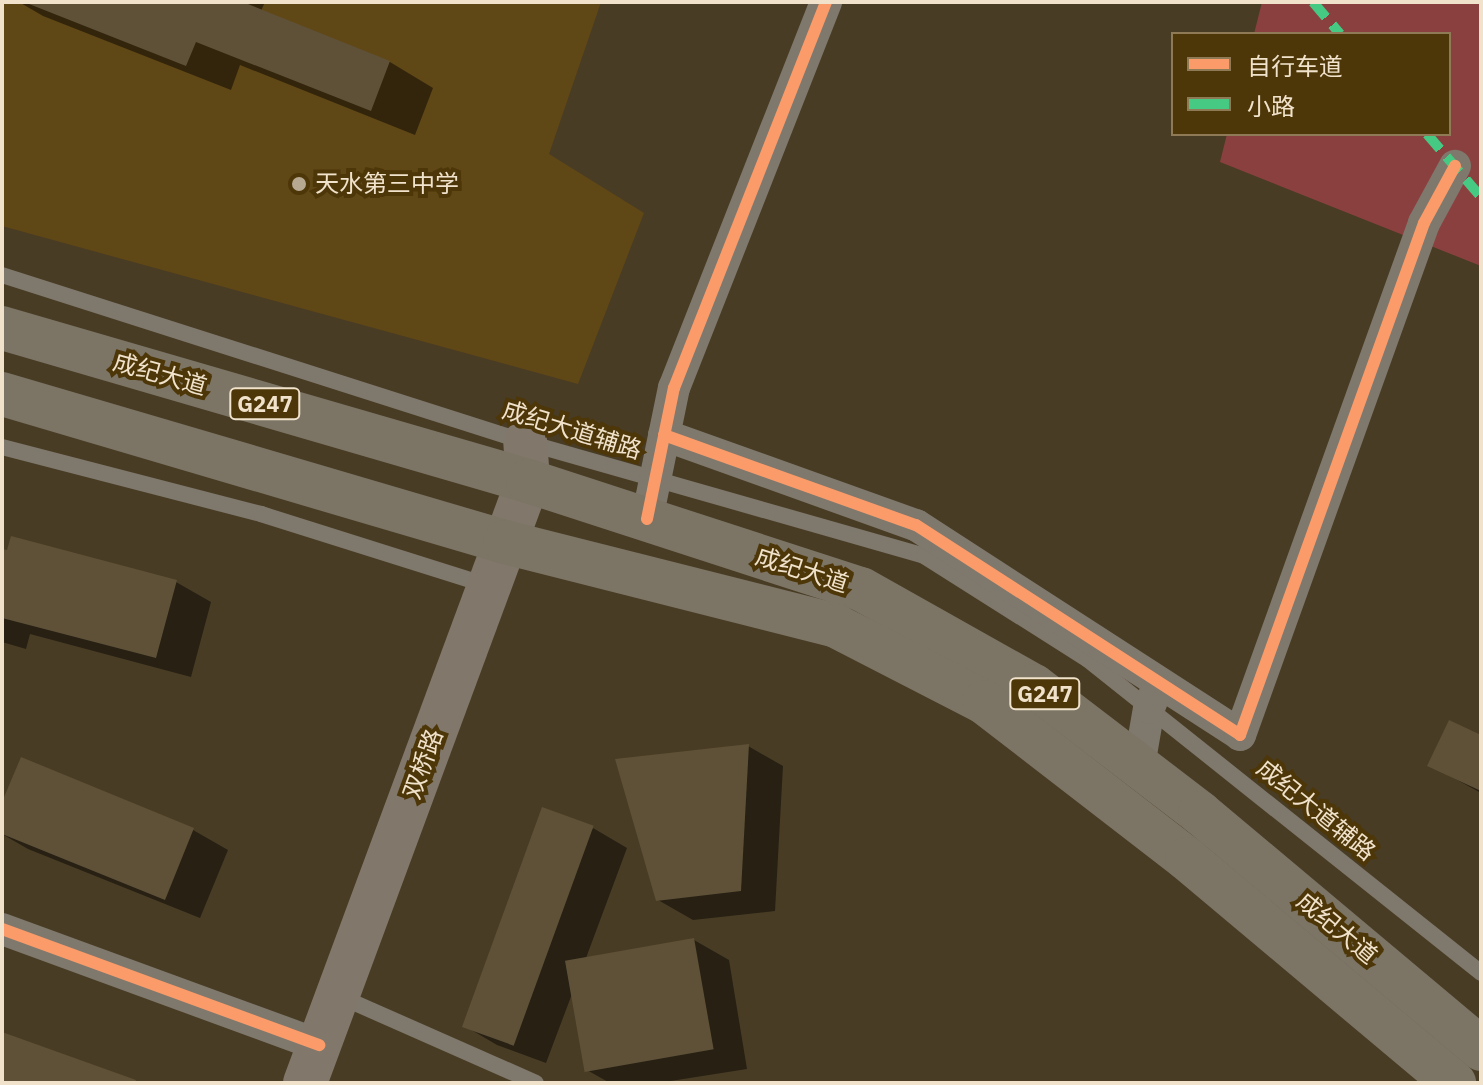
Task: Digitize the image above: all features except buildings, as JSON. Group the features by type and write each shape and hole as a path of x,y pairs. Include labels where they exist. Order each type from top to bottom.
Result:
{"highway":[{"name":"成纪大道","path":"2,328 526,461 651,499 861,589 1034,686 1139,766 1481,1049"},
{"name":"成纪大道","path":"2,394 505,542 836,626 984,702 1187,859 1454,1083"}],"main road":[{"name":"双桥路","path":"312,1064 505,542 526,461"}],"street":[{"path":"651,499 674,388 826,2"},
{"path":"664,435 916,525 1154,695 1240,735 1424,223 1455,166"},
{"path":"1139,766 1154,695"},
{"path":"2,929 312,1064"}],"lane":[{"name":"成纪大道辅路","path":"2,275 526,461"},
{"path":"2,447 261,514 489,586"},
{"name":"成纪大道辅路","path":"651,499 924,556 1087,659 1154,695 1481,973"},
{"path":"337,995 536,1083"}],"shaded area":[{"name":"天水第三中学","path":"2,2 601,2 549,154 644,213 578,384 2,226"},
{"path":"1262,2 1481,2 1481,266 1220,162 1226,136 1451,136 1451,32 1254,32"}],"marked path":[{"path":"1313,2 1338,32"},
{"path":"1429,136 1481,197"}],"cycle path":[{"path":"647,519 674,388 826,2"},
{"path":"664,435 916,525 1240,735 1424,223 1455,166"},
{"path":"2,929 319,1045"}],"place":[{"name":"天水第三中学","path":"299,184"}]}
